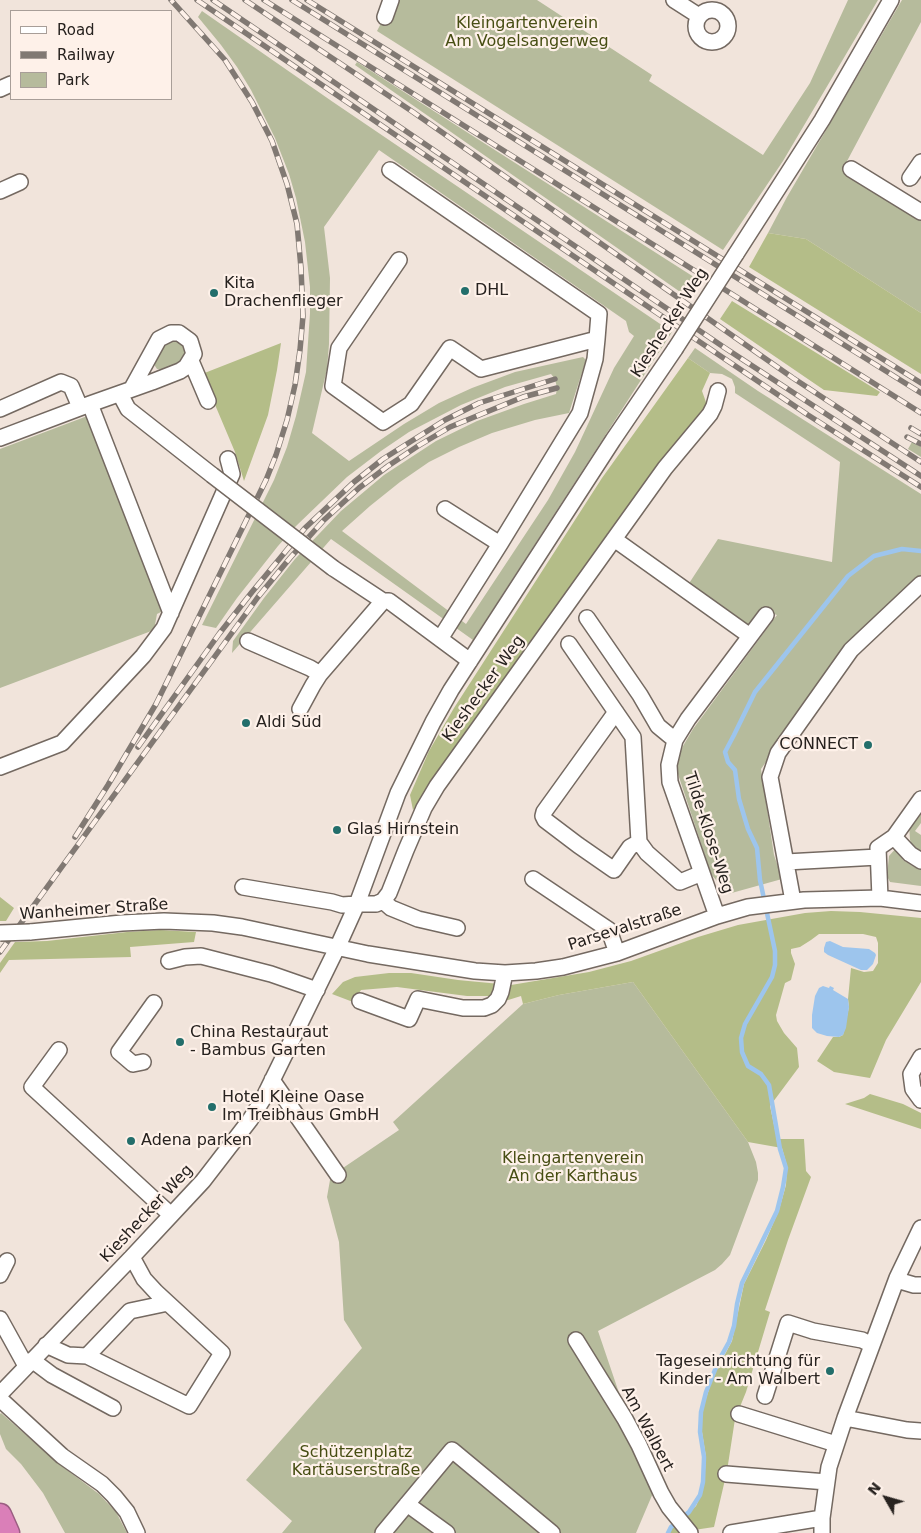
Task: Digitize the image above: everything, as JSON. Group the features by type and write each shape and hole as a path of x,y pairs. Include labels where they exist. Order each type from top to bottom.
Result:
{"highway":[{"path":"0,1515 8,1533"}],"street":[{"path":"385,17 391,0"},
{"path":"674,0 698,16"},
{"name":"Kieshecker Weg","path":"0,1394 172,1216 203,1181 250,1120 263,1099 338,946 357,904 398,793 432,722 822,120 891,0"},
{"path":"910,178 921,162"},
{"path":"851,169 921,212"},
{"path":"390,170 599,314 595,359 580,413 440,639"},
{"path":"0,191 20,182"},
{"path":"399,260 339,348 333,386 383,422 411,404 450,348 481,369 597,339"},
{"path":"0,438 180,371 186,367 194,354 190,341 179,333 165,335 159,339 126,391"},
{"path":"191,360 208,401"},
{"path":"0,409 61,382 71,386 85,405 171,612"},
{"name":"Kieshecker Weg","path":"126,391 128,409 212,475 333,568 383,601 389,601 470,661"},
{"name":"Kieshecker Weg","path":"383,901 389,893 417,825 437,786 665,468 710,414 718,391"},
{"path":"0,767 62,743 143,656 164,628 232,474 228,459"},
{"path":"446,509 500,544"},
{"path":"614,539 750,636"},
{"path":"787,902 786,862 770,777 778,752 851,650 921,584"},
{"path":"300,709 320,674 383,601"},
{"name":"Tilde-Klose-Weg","path":"717,916 670,782 669,765 675,740 688,719 766,615"},
{"path":"587,618 640,694 658,726 675,740"},
{"path":"248,641 320,674"},
{"path":"569,644 633,737 636,816 639,842 647,853 680,882 702,873"},
{"path":"616,712 543,816 545,820 614,870 630,847 639,842"},
{"path":"880,898 878,848 894,837 921,800"},
{"path":"894,837 910,854 921,861"},
{"path":"786,862 878,857"},
{"path":"533,879 609,930 617,953"},
{"path":"243,888 342,905 376,904 383,901 391,908 418,919 458,928"},
{"name":"Parsevalstraße","path":"338,946 368,954 476,971 505,973 536,971 563,967 617,953 717,916 748,907 787,902 880,898 921,903"},
{"name":"Wanheimer Straße","path":"0,933 164,921 213,923 242,927 338,946"},
{"path":"169,961 201,956 270,974 317,990"},
{"path":"360,1001 409,1018 418,999 463,1008 484,1008 492,1005 498,999 505,973"},
{"path":"143,1062 133,1064 119,1052 154,1003"},
{"path":"59,1050 32,1087 172,1216"},
{"path":"921,1057 911,1074 913,1089 921,1100"},
{"path":"272,1080 338,1175"},
{"path":"732,1533 822,1525 829,1467 836,1444 897,1280 921,1228"},
{"path":"46,1345 68,1355 87,1356 189,1406 222,1354 144,1279 132,1257"},
{"path":"0,1276 7,1261"},
{"path":"897,1280 921,1285"},
{"path":"87,1356 130,1310 168,1303"},
{"path":"0,1319 29,1363 113,1408"},
{"path":"765,1396 788,1323 813,1331 862,1340 872,1345"},
{"name":"Am Walbert","path":"576,1340 625,1419 669,1507 689,1533"},
{"path":"0,1399 62,1456 102,1484 127,1512 137,1533"},
{"path":"739,1414 836,1444"},
{"path":"845,1418 921,1431"},
{"path":"383,1533 452,1450 552,1533"},
{"path":"726,1474 827,1482"},
{"path":"407,1504 447,1533"}],"green space":[{"name":"Kleingartenverein Am Vogelsangerweg","path":"393,0 537,0 652,75 649,81 763,155 810,83 848,0 878,0 783,161 723,250 377,31"},
{"path":"902,0 921,0 921,22 846,163 921,209 921,313 806,239 768,233"},
{"path":"202,11 672,332 473,640 331,539 232,653 233,641 264,598 295,559 341,511 384,475 436,441 477,421 556,394 555,379 551,374 505,387 461,405 409,432 381,451 347,477 296,526 237,598 216,628 202,625 274,480 287,447 306,372 310,287 305,242 296,198 275,138 237,67 198,17","holes":["379,150 626,321 629,332 634,336 614,368 575,452 548,500 466,624 342,531 400,482 429,462 492,433 535,420 569,413 586,360 583,357 515,372 472,388 439,403 349,461 312,433 327,369 329,344 330,278 324,227"]},
{"path":"357,62 697,279 686,296 355,65"},
{"path":"768,233 806,239 921,313 921,374 749,267"},
{"path":"732,301 880,392 877,396 824,390 720,319"},
{"path":"174,340 180,341 183,345 186,350 186,356 179,365 162,370 157,369 153,363 163,344"},
{"path":"281,343 268,415 244,481 235,452 202,374"},
{"path":"695,348 758,391 921,494 921,575 847,647 761,769 774,855 782,879 728,894 711,874 678,774 678,759 693,729 777,615 765,611 754,623 746,625 686,588 718,539 832,562 840,462 735,393 732,379 722,374 710,373 688,358"},
{"path":"688,358 710,373 702,391 707,405 413,810 410,795 429,751 454,708 602,478"},
{"path":"90,415 165,610 157,614 154,630 0,688 0,449"},
{"path":"912,442 921,447 921,457 908,449"},
{"path":"921,804 921,823 915,831 921,835 921,855 914,850 910,840 909,824"},
{"path":"897,847 903,860 921,869 921,886 890,882 887,876 889,856"},
{"path":"0,897 14,908 6,921 0,921"},
{"path":"831,911 921,918 921,982 886,1040 870,1078 834,1072 817,1061 833,1037 843,1035 849,1007 851,968 864,972 873,971 878,963 878,943 876,937 863,934 819,934 800,947 791,949 795,964 791,980 785,983 776,1015 777,1021 784,1033 797,1048 799,1067 770,1106 777,1139 804,1139 806,1171 811,1177 765,1310 770,1312 746,1392 735,1419 727,1471 714,1527 694,1530 690,1533 669,1533 696,1506 701,1495 706,1457 702,1432 702,1411 713,1377 732,1341 744,1284 779,1210 786,1185 787,1166 782,1148 748,1142 633,982 559,995 523,1004 521,996 505,1001 505,986 589,972 631,961 738,925 805,913"},
{"path":"160,930 196,932 194,942 130,947 131,957 9,960 0,973 0,963 15,942 47,941"},
{"path":"389,973 411,973 500,984 498,996 467,996 397,987 361,990 353,1002 332,994 343,982 355,977"},
{"name":"Kleingartenverein An der Karthaus","path":"633,982 748,1142 758,1173 758,1180 730,1255 722,1264 715,1270 598,1331 653,1493 636,1533 282,1533 292,1521 246,1480 362,1348 344,1320 339,1242 327,1197 330,1180 337,1172 399,1130 393,1122 523,1004 559,995"},
{"path":"870,1094 903,1104 921,1113 921,1129 845,1104"},
{"path":"1,1413 59,1464 99,1494 116,1512 127,1533 65,1533 43,1493 21,1464 6,1449 0,1434"}],"water":[{"path":"830,941 843,947 869,949 876,955 873,964 867,970 861,970 828,955 824,952 824,948 826,942"},
{"path":"823,986 834,988 833,990 848,999 849,1007 846,1028 843,1035 839,1037 817,1033 812,1028 815,996 819,988"}],"waterway":[{"path":"668,1533 671,1527 689,1512 700,1495 703,1482 704,1457 700,1432 701,1412 706,1392 719,1360 729,1342 742,1283 777,1211 786,1168 780,1149 769,1085 761,1074 748,1066 742,1052 741,1038 745,1024 772,977 775,965 775,951 760,880 757,848 748,829 739,799 735,770 728,762 725,752 755,692 848,576 874,556 902,549 921,551"}],"railway":[{"path":"75,837 156,704 266,480 287,420 300,350 303,316 297,224 287,184 272,141 252,102 225,60 171,0"},
{"path":"197,0 808,415 921,487"},
{"path":"213,0 725,348 921,476"},
{"path":"245,0 413,112 793,378 921,462"},
{"path":"264,0 921,413"},
{"path":"292,0 921,393"},
{"path":"307,0 921,383"},
{"path":"138,747 219,634 252,592 305,528 354,482 383,459 445,420 479,403 555,379"},
{"path":"0,952 258,597 324,520 359,488 388,466 450,427 523,397 557,388"},
{"path":"911,428 921,434"},
{"path":"907,437 921,444"}],"place":[{"name":"DHL","path":"465,291"},
{"name":"Kita Drachenflieger","path":"214,293"},
{"name":"Aldi Süd","path":"246,723"},
{"name":"CONNECT","path":"868,745"},
{"name":"Glas Hirnstein","path":"337,830"},
{"name":"China Restauraut - Bambus Garten","path":"180,1042"},
{"name":"Hotel Kleine Oase Im Treibhaus GmbH","path":"212,1107"},
{"name":"Adena parken","path":"131,1141"},
{"name":"Tageseinrichtung für Kinder - Am Walbert","path":"830,1371"}],"park label":[{"name":"Schützenplatz Kartäuserstraße","path":"356,1462"}]}
